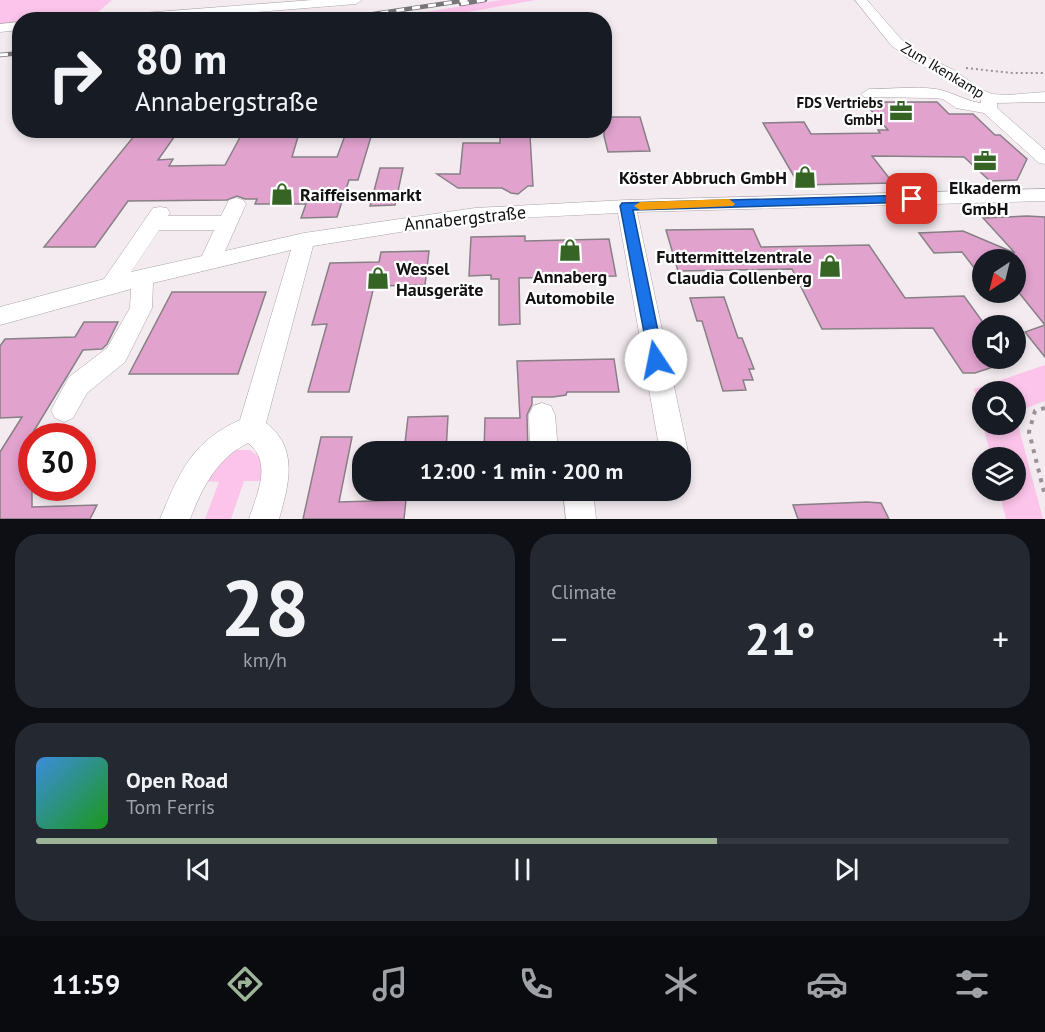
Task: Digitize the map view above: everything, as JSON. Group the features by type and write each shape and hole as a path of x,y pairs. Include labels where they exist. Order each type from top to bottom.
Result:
{"street":[{"path":"205,12 356,0"},
{"name":"Zum Ikenkamp","path":"861,0 896,42 915,57 949,74 989,104 1045,97"},
{"path":"869,94 934,93 948,96 961,105 989,104 1045,159"},
{"name":"Annabergstraße","path":"0,316 111,285 304,240 475,214 626,206 1045,195"},
{"path":"209,262 236,204"},
{"path":"626,206 672,441"},
{"path":"111,285 156,218 228,223"},
{"path":"250,428 304,240"},
{"path":"64,410 78,385 116,355 141,308 142,278"},
{"path":"543,415 544,441"},
{"path":"175,519 194,472 204,460 237,433 250,428"},
{"path":"250,428 263,436 273,450 277,465 276,478 264,519"},
{"path":"579,501 581,519"}],"path":[{"path":"964,68 1012,73 1045,73"},
{"path":"1045,408 1035,411 1029,432 1045,496"}],"shaded area":[{"path":"0,0 112,0 98,12 12,12 12,25 0,26"},
{"path":"501,0 535,0 469,12 425,12"},
{"path":"1045,365 1045,401 1026,408 1026,381 998,381"},
{"path":"986,435 1021,435 1024,447 988,447"},
{"path":"235,450 250,450 261,458 263,481 244,481 231,519 205,519 219,482 201,481"},
{"path":"1026,455 1043,519 1006,519 1002,501 1026,501"}],"building":[{"path":"864,102 937,102 949,114 973,114 995,135 1000,135 1027,159 1017,180 990,181 964,157 872,156 893,183 799,185 763,123 804,122 811,134 880,133 878,130 888,130"},
{"path":"612,117 640,117 650,151 608,152 604,138 612,138"},
{"path":"133,138 173,138 158,160 173,159 169,166 225,165 240,138 298,138 292,157 337,157 344,138 371,138 358,180 349,180 337,217 301,218 306,204 255,204 257,199 237,196 227,200 128,201 95,247 44,247"},
{"path":"500,138 530,138 533,186 528,186 518,194 502,188 458,188 437,174 460,174 463,143 500,143"},
{"path":"380,168 403,168 395,205 370,206"},
{"path":"1045,217 1045,325 1026,301 1026,249 1011,249 983,218"},
{"path":"753,229 761,247 869,245 905,298 964,296 978,315 972,315 972,369 987,369 975,373 963,373 933,328 822,329 792,269 678,271 666,230"},
{"path":"963,231 1006,249 972,249 972,265 962,252 934,253 919,233"},
{"path":"525,236 525,241 609,239 616,276 519,278 520,324 499,325 499,279 491,279 491,275 469,276 471,237"},
{"path":"429,251 425,285 374,286 349,392 308,392 327,324 312,325 330,263 379,262 381,252"},
{"path":"172,292 266,292 238,374 129,374"},
{"path":"724,297 738,338 742,338 754,369 749,369 753,380 743,380 746,390 723,391 702,321 697,321 690,298"},
{"path":"84,322 118,322 102,349 83,350 39,423 18,423 22,417 0,418 0,346 5,339 75,337"},
{"path":"1045,325 1045,357 1026,333"},
{"path":"614,359 619,392 567,392 566,395 553,397 532,397 532,404 527,415 528,441 484,441 485,418 520,418 517,361"},
{"path":"448,416 447,441 405,441 408,417"},
{"path":"18,423 18,501 32,501 32,507 97,505 90,519 0,519 0,452"},
{"path":"321,437 352,437 339,502 406,501 404,519 303,519"},
{"path":"881,503 889,519 798,519 793,505"}],"railway":[{"path":"387,12 468,0"},
{"path":"461,4 485,0"},
{"path":"0,55 12,54"}],"slow traffic":[{"path":"640,206 729,204"}],"place":[{"name":"FDS Vertriebs GmbH","path":"901,111"},
{"name":"Elkaderm GmbH","path":"985,161"},
{"name":"Köster Abbruch GmbH","path":"805,177"},
{"name":"Raiffeisenmarkt","path":"282,194"},
{"name":"Annaberg Automobile","path":"570,250"},
{"name":"Futtermittelzentrale Claudia Collenberg","path":"830,266"},
{"name":"Wessel Hausgeräte","path":"378,278"}],"route":[{"path":"656,360 626,206 912,199"}]}
